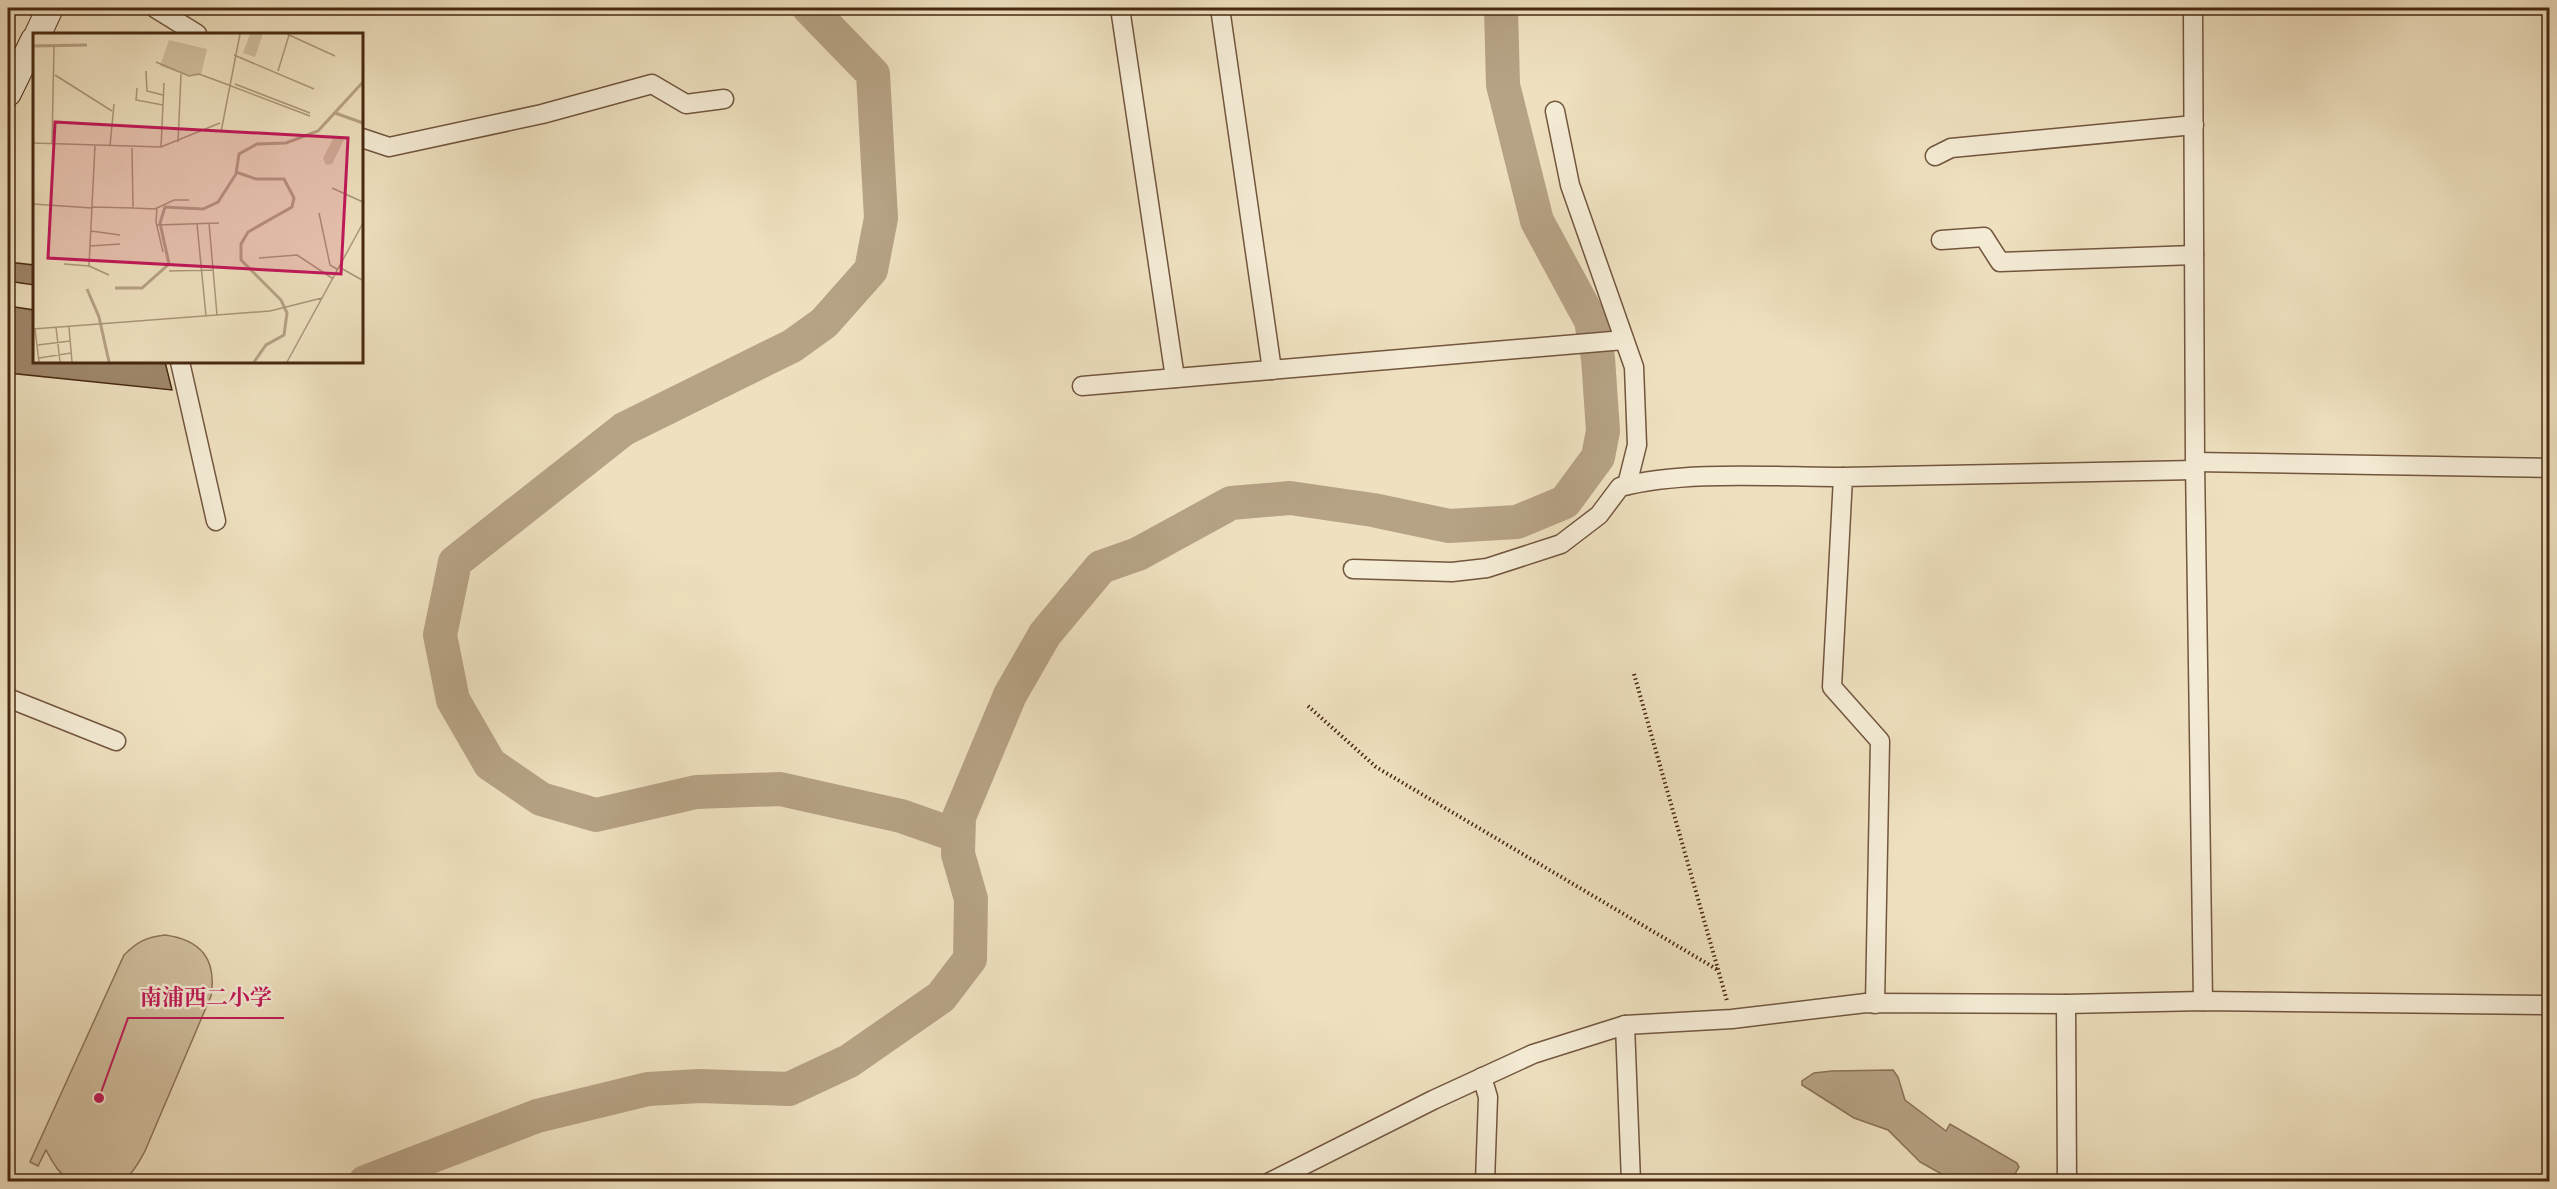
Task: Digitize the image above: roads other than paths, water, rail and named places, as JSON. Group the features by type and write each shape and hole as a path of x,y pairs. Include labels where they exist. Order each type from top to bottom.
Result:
{"street":[{"path":"38,33 50,8"},
{"path":"155,8 195,33"},
{"path":"1120,8 1175,378"},
{"path":"1220,8 1272,370"},
{"path":"2193,8 2195,466 2203,1001"},
{"path":"8,93 22,52"},
{"path":"363,138 389,147 542,114 652,84 686,104 724,99"},
{"path":"1555,111 1570,185 1634,367 1636,445 1627,485"},
{"path":"1935,156 1951,148 2194,125"},
{"path":"1941,240 1984,237 2000,262 2194,255"},
{"path":"1082,386 1624,340"},
{"path":"180,363 216,521"},
{"path":"1353,569 1452,572 1487,568 1561,544 1599,515 1620,487 1649,480 1711,477 1843,477 2195,466 2550,468"},
{"path":"1843,477 1832,687 1880,741 1875,1004"},
{"path":"8,698 116,741"},
{"path":"1270,1182 1533,1054 1625,1025 1732,1019 1875,1004 2203,1001 2550,1005"},
{"path":"2066,1004 2067,1182"},
{"path":"1625,1025 1631,1182"},
{"path":"1482,1077 1488,1097 1485,1182"}],"waterway":[{"path":"809,8 873,74 881,218 871,270 824,323 792,346 624,429 455,562 440,635 453,700 490,764 541,799 596,815 696,792 780,789 901,816 958,836"},
{"path":"365,1182 537,1116 648,1089 700,1086 789,1089 849,1061 941,997 970,959 971,899 958,854 959,817 1010,695 1045,634 1101,567 1138,554 1231,503 1290,498 1373,510 1449,526 1517,522 1565,502 1598,457 1603,431 1598,358 1591,321 1537,221 1503,85 1501,8"}],"place":[{"name":"南浦西二小学","path":"99,1098"}]}
